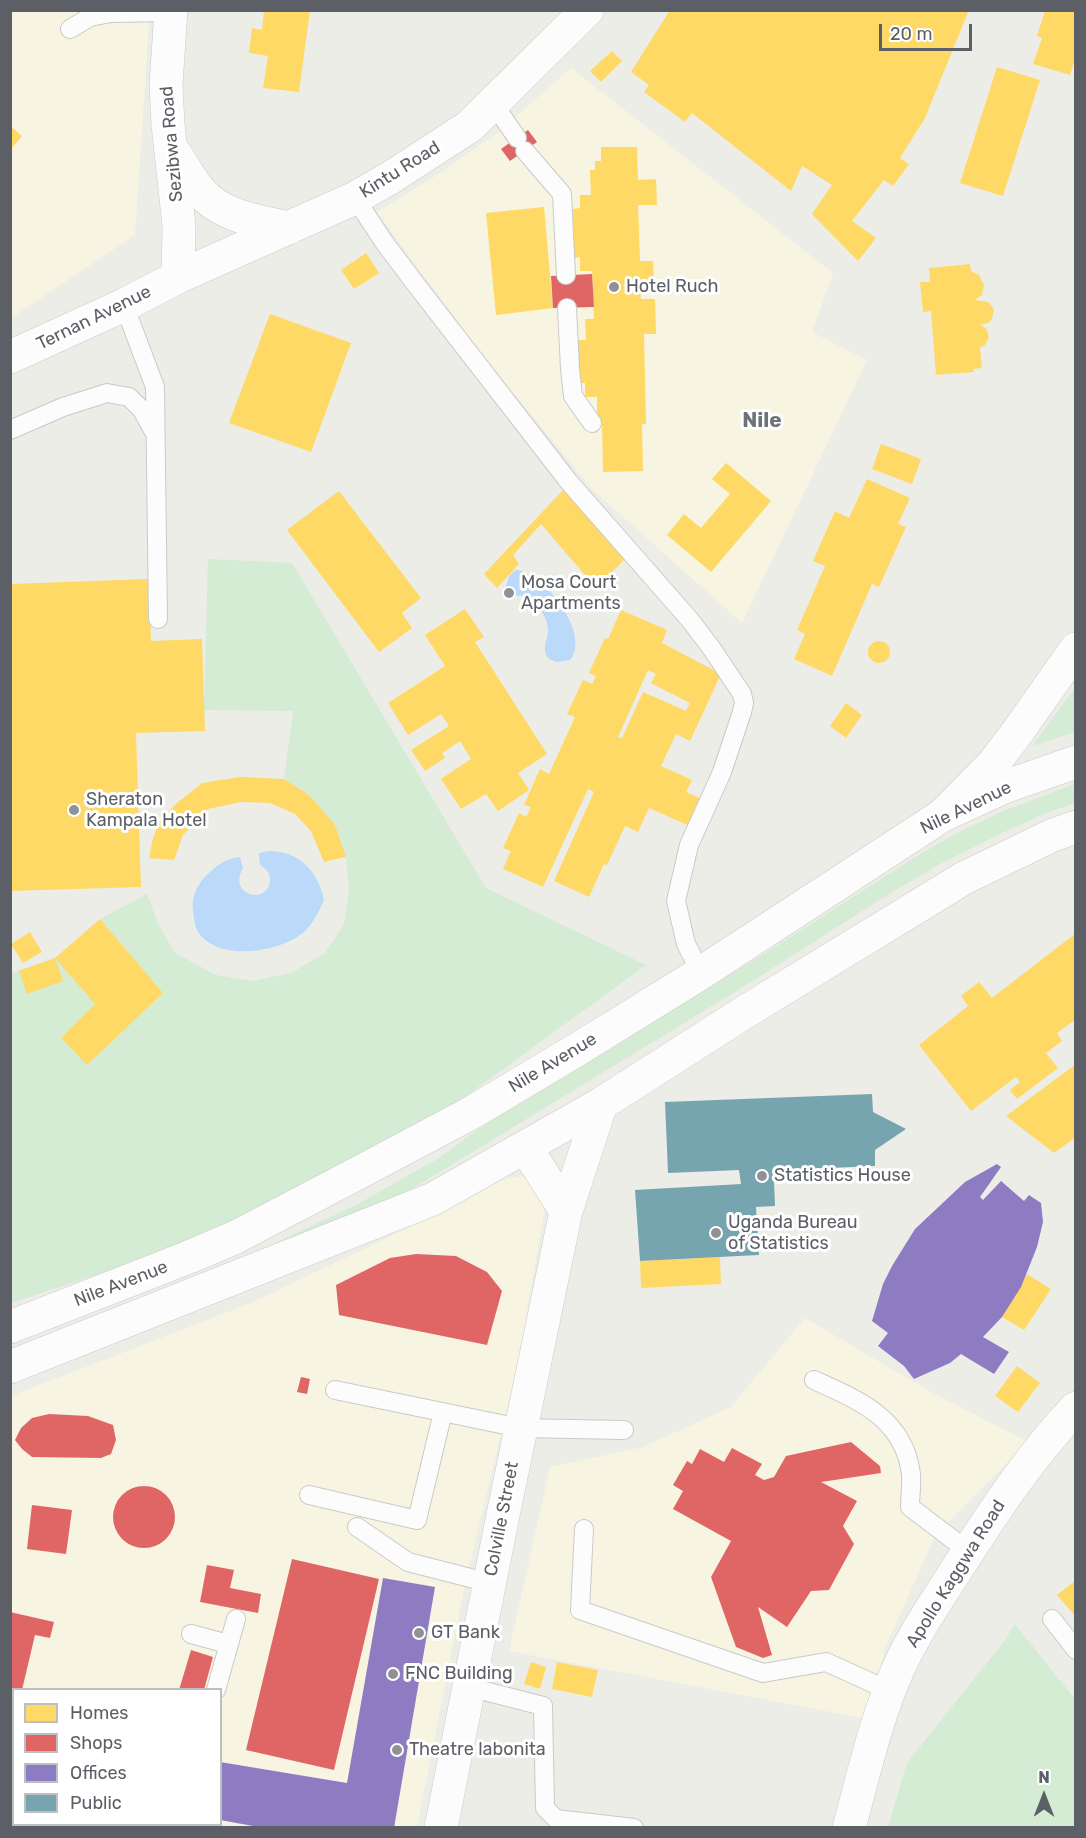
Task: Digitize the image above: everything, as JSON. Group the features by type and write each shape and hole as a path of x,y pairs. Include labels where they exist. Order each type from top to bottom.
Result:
{"street":[{"name":"Kintu Road","path":"178,277 355,198 470,126 587,10"},
{"name":"Sezibwa Road","path":"171,11 166,85 179,225 178,277"},
{"path":"172,148 201,192 221,207 242,218 289,228"},
{"name":"Ternan Avenue","path":"10,357 124,305 178,277"},
{"path":"943,815 994,763 1076,649"},
{"name":"Nile Avenue","path":"10,1327 189,1257 263,1223 471,1113 701,973 943,815 1004,787 1076,762"},
{"name":"Nile Avenue","path":"10,1367 433,1199 601,1104 745,1012 964,878 1053,835 1076,827"},
{"name":"Colville Street","path":"441,1827 520,1428 566,1211 601,1104"},
{"path":"526,1148 566,1211"},
{"name":"Apollo Kaggwa Road","path":"849,1827 872,1742 890,1691 900,1666 926,1616 1015,1482 1076,1408"}],"lane":[{"path":"69,29 90,17 110,12 171,11"},
{"path":"493,104 521,144 562,194 566,275"},
{"path":"355,198 408,274 569,482 690,620 742,694 744,703 742,712 722,772 689,845 676,901 686,944 701,973"},
{"path":"124,305 155,387 158,619"},
{"path":"567,308 573,396 592,423"},
{"path":"10,430 63,407 107,393 129,397 142,410 156,436"},
{"path":"814,1380 863,1402 882,1418 898,1437 911,1473 910,1507 968,1551"},
{"path":"335,1390 520,1428 624,1430"},
{"path":"309,1495 417,1520 443,1412"},
{"path":"357,1527 408,1562 490,1582"},
{"path":"584,1529 580,1610 763,1673 826,1662 890,1691"},
{"path":"216,1688 236,1619"},
{"path":"1052,1619 1076,1650"},
{"path":"191,1634 228,1644"},
{"path":"469,1687 543,1706 544,1808 556,1819 634,1827"}],"shaded area":[{"path":"11,11 150,11 135,235 11,318"},
{"path":"571,68 833,273 812,332 867,360 742,623 594,491 486,360 377,212 439,174 497,133"},
{"path":"525,1176 544,1201 544,1212 519,1358 464,1589 417,1827 243,1828 222,1823 222,1688 12,1688 11,1780 11,1396 251,1303 503,1179"},
{"path":"805,1318 931,1392 1028,1442 936,1534 885,1648 868,1719 509,1651 550,1467 643,1447 731,1407"}],"green space":[{"path":"208,559 292,563 486,888 646,965 399,1145 181,1247 11,1303 11,973 55,958 95,1004 61,1038 87,1064 163,993 100,919 147,894 158,924 175,953 216,975 253,981 291,973 325,953 344,924 349,891 346,857 335,825 309,795 284,779 293,711 204,710"},
{"path":"1075,688 1075,732 1032,746"},
{"path":"1075,784 1075,803 1044,814 940,864 379,1209 11,1364 11,1348 178,1286 242,1259 358,1204 439,1158 520,1099 756,959 917,856 957,833 1003,811"},
{"path":"1015,1624 1075,1699 1075,1827 888,1827 907,1763 1003,1643"}],"water":[{"path":"516,570 527,573 539,581 562,606 575,636 575,649 570,660 556,662 549,659 545,649 548,627 542,611 527,595 512,595 505,589 509,576"},
{"path":"280,852 298,859 312,872 324,900 314,920 295,938 268,948 239,951 212,944 202,937 194,921 193,902 199,884 221,864 240,857 243,868 239,878 240,885 250,894 263,893 268,888 270,876 260,865 259,853"}],"building: Homes":[{"path":"264,10 310,10 299,92 263,88 268,56 249,53 252,28 262,30"},
{"path":"670,10 969,10 925,118 900,158 909,164 893,186 884,180 852,221 876,238 858,261 812,214 832,185 802,166 791,191 692,113 685,122 644,92 649,85 631,72"},
{"path":"1045,10 1076,10 1076,56 1070,75 1033,64 1042,38 1037,36"},
{"path":"612,51 622,61 601,82 590,71"},
{"path":"997,67 1040,80 1003,196 960,183"},
{"path":"10,126 22,136 10,150"},
{"path":"601,147 637,147 638,180 656,179 657,205 638,205 640,261 653,261 654,285 640,285 641,299 655,299 656,334 644,334 646,424 642,424 643,471 603,472 602,425 597,425 597,397 585,397 585,383 577,383 575,340 586,340 585,319 594,319 592,271 580,271 580,257 574,258 573,209 580,208 580,195 591,195 590,170 595,170 595,161 601,161"},
{"path":"544,207 553,308 496,315 486,213"},
{"path":"366,253 379,273 354,289 341,270"},
{"path":"970,264 971,271 979,275 984,285 982,295 975,300 988,302 994,309 992,319 980,325 986,328 989,337 985,345 980,348 982,368 973,369 974,372 936,375 931,311 923,312 920,282 930,282 929,268"},
{"path":"270,314 351,343 311,452 229,423"},
{"path":"881,444 921,459 912,484 872,469"},
{"path":"726,463 771,501 711,572 667,535 684,514 701,528 730,494 712,479"},
{"path":"867,479 910,498 898,524 906,527 879,587 872,584 832,676 794,659 805,634 797,630 825,566 813,561 835,511 849,518"},
{"path":"564,489 628,555 597,589 541,524 513,555 519,564 497,588 484,574"},
{"path":"339,491 421,598 402,613 412,628 379,652 287,530"},
{"name":"Sheraton Kampala Hotel","path":"149,579 151,641 202,639 205,731 136,733 141,887 10,891 10,584"},
{"path":"465,609 484,637 475,642 547,754 518,773 529,790 498,811 486,794 461,809 441,779 471,759 460,741 442,753 445,758 425,771 411,750 449,726 441,714 408,735 388,703 445,666 425,635"},
{"path":"621,610 667,630 662,643 721,674 690,741 676,734 661,766 692,780 686,792 706,801 694,828 649,808 638,832 625,826 589,897 554,881 594,792 588,789 543,887 503,869 511,851 503,848 519,813 526,817 531,807 524,805 540,769 549,774 575,717 567,714 583,680 592,684 596,676 589,673 605,638 608,639","holes":["648,670 656,674 651,683 690,703 686,711 643,692 622,738 618,737"]},
{"path":"879,641 887,644 890,652 887,660 879,663 871,660 868,652 871,644"},
{"path":"846,703 862,715 846,738 830,726"},
{"path":"240,777 284,779 309,795 335,825 346,857 324,862 311,831 295,814 270,803 241,802 208,809 183,835 174,860 149,858 160,820 177,803 202,783"},
{"path":"100,919 163,993 87,1065 61,1038 95,1004 55,958"},
{"path":"30,932 42,952 23,963 11,944"},
{"path":"1076,933 1076,1019 1057,1033 1062,1041 1046,1053 1058,1068 1017,1099 1010,1090 1020,1082 1016,1077 971,1111 919,1045 968,1006 961,996 979,982 992,998"},
{"path":"55,958 63,981 27,994 19,971"},
{"path":"1076,1064 1076,1137 1054,1153 1006,1116"},
{"path":"720,1257 721,1284 641,1288 640,1261"},
{"path":"1027,1274 1051,1289 1024,1330 1002,1317"},
{"path":"1017,1366 1040,1383 1018,1412 995,1396"},
{"path":"1076,1580 1076,1617 1057,1595"},
{"path":"531,1662 546,1667 540,1689 524,1684"},
{"path":"557,1662 598,1670 592,1697 552,1689"}],"building: Shops":[{"path":"528,130 537,142 510,161 501,149"},
{"path":"592,274 594,307 553,308 551,276"},
{"path":"416,1254 456,1256 487,1272 502,1291 487,1345 339,1315 336,1285 390,1258"},
{"path":"301,1377 310,1379 307,1394 297,1392"},
{"path":"49,1414 88,1416 113,1425 116,1440 111,1454 101,1458 32,1457 15,1440 21,1428 32,1418"},
{"path":"851,1442 880,1466 881,1473 821,1482 857,1501 843,1526 854,1544 829,1590 811,1591 787,1627 758,1607 772,1655 763,1658 736,1647 711,1577 731,1541 673,1509 683,1491 673,1485 687,1461 692,1464 700,1449 724,1462 732,1448 762,1464 755,1475 764,1480 774,1477 786,1456"},
{"path":"144,1486 166,1495 175,1517 166,1539 144,1548 122,1539 113,1517 122,1495"},
{"path":"32,1505 72,1510 66,1554 27,1549"},
{"path":"292,1559 379,1579 334,1770 246,1750"},
{"path":"207,1565 234,1570 230,1588 261,1594 258,1613 200,1602"},
{"path":"10,1612 54,1622 50,1638 35,1635 22,1688 12,1688 12,1762 10,1762"},
{"path":"191,1650 213,1657 205,1688 180,1688"}],"building: Offices":[{"path":"997,1164 1001,1167 980,1197 983,1200 1001,1181 1024,1201 1029,1195 1041,1203 1043,1222 1037,1247 1021,1287 1002,1317 983,1337 1009,1352 994,1374 961,1354 950,1363 914,1379 904,1366 878,1346 888,1333 872,1321 883,1284 915,1229 965,1182"},
{"name":"FNC Building","path":"383,1578 435,1587 394,1828 264,1828 222,1820 222,1762 347,1783"}],"building: Public":[{"name":"Statistics House","path":"872,1094 873,1112 906,1129 875,1150 875,1166 785,1170 786,1179 774,1180 775,1206 756,1207 759,1255 640,1261 635,1190 741,1184 739,1170 668,1173 665,1102"}],"place":[{"name":"Hotel Ruch","path":"614,287"},
{"name":"Mosa Court Apartments","path":"509,593"},
{"name":"Sheraton Kampala Hotel","path":"74,810"},
{"name":"Statistics House","path":"762,1176"},
{"name":"Uganda Bureau of Statistics","path":"716,1233"},
{"name":"GT Bank","path":"419,1633"},
{"name":"FNC Building","path":"393,1674"},
{"name":"Theatre labonita","path":"397,1750"}],"district":[{"name":"Nile","path":"762,421"}]}
